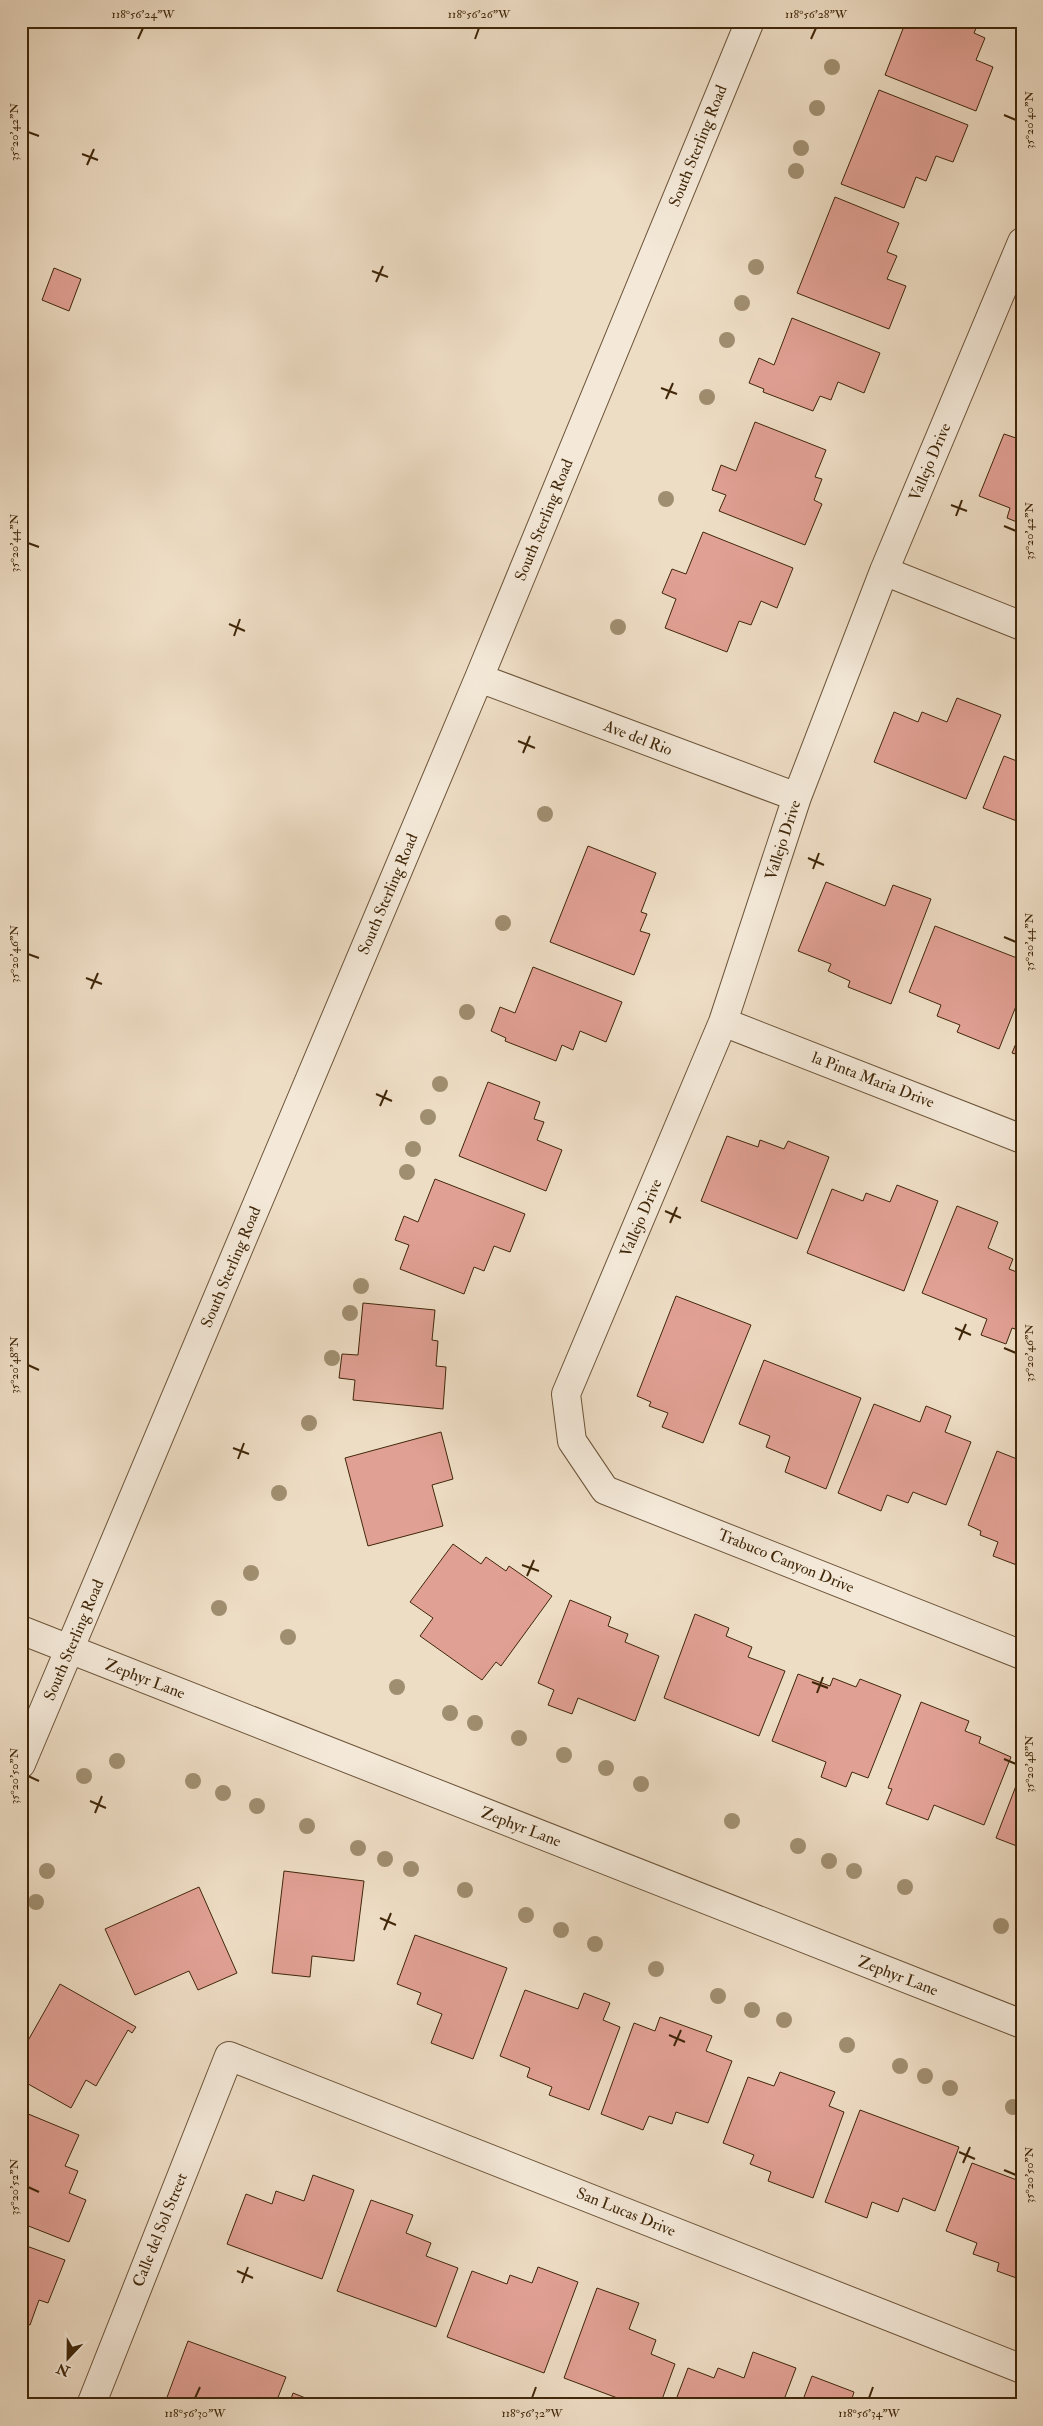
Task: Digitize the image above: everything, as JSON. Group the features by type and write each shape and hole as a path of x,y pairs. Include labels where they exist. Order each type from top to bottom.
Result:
{"street":[{"name":"South Sterling Road","path":"21,1764 479,678 750,21"},
{"name":"Vallejo Drive","path":"572,1441 566,1394 724,1022 797,797 884,571 1022,242"},
{"path":"884,571 1022,626"},
{"name":"Ave del Rio","path":"479,678 797,797"},
{"name":"la Pinta Maria Drive","path":"724,1022 1022,1139"},
{"name":"Trabuco Canyon Drive","path":"572,1441 605,1490 1022,1655"},
{"name":"Zephyr Lane","path":"21,1630 1022,2024"},
{"name":"San Lucas Drive","path":"230,2056 1022,2369"},
{"name":"Calle del Sol Street","path":"91,2405 230,2056"}],"building":[{"path":"906,21 979,21 974,33 985,38 976,60 993,67 976,111 885,75"},
{"path":"879,90 968,125 953,162 936,156 926,181 916,177 904,208 841,184"},
{"path":"835,197 899,223 887,252 897,256 887,279 906,286 889,329 797,293"},
{"path":"54,268 81,279 69,311 42,300"},
{"path":"792,318 880,353 864,393 838,382 831,400 820,396 813,411 763,392 764,389 749,383 759,358 774,365"},
{"path":"755,422 826,450 815,477 822,479 814,500 822,504 805,545 719,511 726,495 712,490 721,465 736,471"},
{"path":"1004,434 1022,440 1022,524 1007,518 1010,508 979,496"},
{"path":"703,532 793,568 777,608 761,601 751,625 739,621 727,652 665,628 676,599 662,593 672,569 686,574"},
{"path":"957,698 1001,715 966,799 874,762 894,712 918,722 922,712 947,722"},
{"path":"1004,756 1022,763 1022,823 983,808"},
{"path":"588,846 656,873 641,912 647,914 640,931 650,934 634,975 550,942"},
{"path":"826,882 885,906 893,885 931,899 891,1004 848,987 850,981 828,971 831,964 798,951"},
{"path":"935,926 1022,960 1022,991 999,1049 957,1032 960,1025 937,1016 941,1005 909,992"},
{"path":"533,967 622,1002 606,1042 580,1031 573,1050 562,1045 556,1061 505,1041 506,1038 491,1031 500,1007 515,1013"},
{"path":"1022,1029 1022,1056 1012,1053"},
{"path":"488,1082 540,1102 534,1119 544,1122 537,1140 562,1150 546,1191 459,1156"},
{"path":"727,1136 758,1147 760,1140 784,1149 788,1141 829,1157 797,1239 701,1201"},
{"path":"435,1179 525,1214 510,1252 494,1246 484,1271 474,1267 464,1294 400,1269 409,1245 395,1240 404,1216 418,1222"},
{"path":"897,1185 938,1201 904,1291 807,1253 832,1189 863,1201 866,1193 890,1202"},
{"path":"957,1206 998,1222 988,1248 1013,1259 1009,1269 1022,1274 1022,1312 1015,1329 1012,1328 1006,1344 981,1335 987,1319 922,1293"},
{"path":"676,1296 751,1325 703,1443 662,1427 668,1413 649,1406 651,1402 637,1396"},
{"path":"363,1303 435,1310 432,1340 438,1341 436,1366 446,1367 443,1409 353,1400 355,1380 339,1378 342,1354 358,1355"},
{"path":"764,1360 861,1398 826,1489 785,1472 790,1457 766,1447 770,1436 739,1424"},
{"path":"874,1404 920,1422 926,1406 951,1416 945,1432 971,1442 946,1505 913,1492 908,1503 887,1495 881,1511 838,1493"},
{"path":"441,1432 453,1479 432,1485 443,1526 368,1546 345,1458"},
{"path":"997,1451 1022,1461 1022,1567 993,1556 998,1542 980,1535 981,1531 968,1525"},
{"path":"453,1544 481,1564 486,1557 506,1571 509,1566 552,1596 501,1666 496,1662 482,1680 420,1636 433,1618 410,1602"},
{"path":"570,1600 611,1617 608,1626 628,1634 625,1642 659,1656 635,1721 578,1698 572,1714 548,1705 554,1690 538,1683"},
{"path":"695,1614 729,1628 726,1636 752,1647 748,1657 785,1671 759,1736 664,1698"},
{"path":"798,1674 830,1686 833,1678 856,1687 860,1679 901,1695 868,1778 852,1772 846,1787 821,1777 826,1762 772,1741"},
{"path":"921,1702 969,1721 965,1731 981,1737 979,1743 1011,1757 984,1825 934,1805 928,1820 886,1804 892,1789 888,1788"},
{"path":"1019,1778 1022,1779 1022,1848 996,1838"},
{"path":"284,1871 364,1881 354,1961 312,1956 310,1977 272,1973"},
{"path":"199,1887 237,1973 198,1990 189,1971 135,1995 105,1929"},
{"path":"415,1935 507,1968 473,2059 431,2043 442,2014 417,2004 421,1993 397,1984"},
{"path":"60,1984 136,2027 132,2033 128,2030 96,2086 86,2080 71,2108 21,2080 21,2053"},
{"path":"525,1990 578,2009 584,1993 610,2003 603,2020 620,2027 589,2110 549,2095 552,2087 527,2077 530,2068 500,2056"},
{"path":"660,2017 712,2036 706,2051 732,2061 708,2123 676,2112 672,2124 649,2116 643,2130 601,2114 634,2023 655,2031"},
{"path":"780,2072 835,2092 829,2106 844,2112 813,2198 768,2181 771,2172 750,2164 754,2155 723,2143 748,2077 774,2086"},
{"path":"860,2110 959,2147 935,2211 903,2198 898,2212 872,2202 867,2218 825,2202"},
{"path":"21,2111 79,2135 65,2166 78,2171 69,2193 86,2200 69,2242 21,2223"},
{"path":"972,2163 1022,2182 1022,2280 997,2271 999,2263 973,2254 977,2243 946,2231"},
{"path":"313,2175 354,2190 322,2279 227,2244 246,2194 272,2204 276,2191 304,2201"},
{"path":"371,2200 413,2215 406,2233 431,2243 426,2256 458,2268 436,2327 337,2291"},
{"path":"21,2244 65,2260 48,2303 39,2300 30,2325 21,2322"},
{"path":"538,2267 578,2282 544,2373 447,2337 472,2271 507,2284 510,2275 532,2283"},
{"path":"597,2288 639,2303 629,2329 656,2340 651,2354 675,2364 660,2405 636,2405 564,2378"},
{"path":"188,2341 286,2377 275,2405 180,2405 166,2400"},
{"path":"753,2352 796,2368 782,2405 674,2405 688,2368 714,2378 718,2368 744,2378"},
{"path":"812,2376 854,2392 850,2405 801,2405"},
{"path":"293,2393 323,2405 289,2405"}]}
